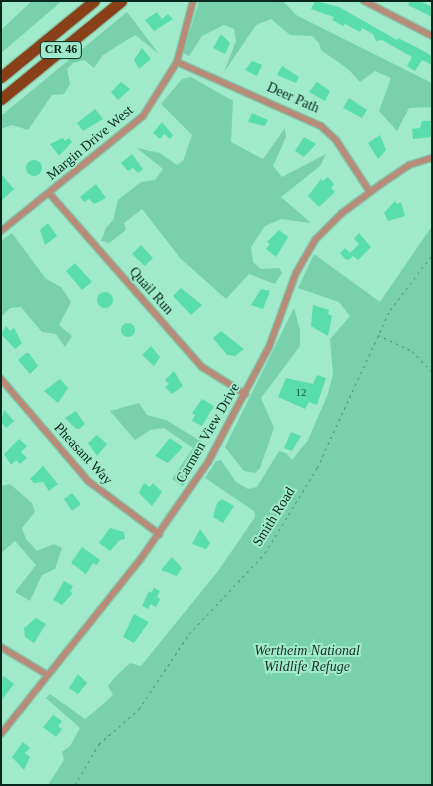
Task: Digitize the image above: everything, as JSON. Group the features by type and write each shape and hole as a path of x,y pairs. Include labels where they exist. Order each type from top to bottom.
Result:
{"highway":[{"name":"CR 46","path":"1,77 94,1"},
{"name":"CR 46","path":"1,99 120,1"}],"street":[{"name":"Margin Drive West","path":"1,231 143,116 177,62 193,1"},
{"path":"364,1 432,36"},
{"name":"Deer Path","path":"177,62 321,126 336,140 370,192"},
{"name":"Carmen View Drive","path":"1,734 46,674 159,534 208,462 246,394 269,347 288,292 306,254 327,226 370,192 409,165 432,158"},
{"name":"Quail Run","path":"49,193 202,367 246,394"},
{"name":"Pheasant Way","path":"1,380 93,486 159,534"},
{"path":"1,647 46,674"}],"path":[{"name":"Smith Road","path":"75,785 99,744 139,708 188,634 265,553 318,468 390,310 432,255"},
{"path":"378,335 412,351 432,372"},
{"path":"432,548 432,553"}],"green space":[{"path":"32,1 62,1 1,53 1,30"},
{"path":"199,1 283,1 296,15 432,83 432,107 409,108 397,131 379,111 391,78 375,71 360,82 348,69 321,50 319,43 312,36 290,35 271,19 256,25 224,72 236,41 234,29 224,25 202,36 189,56 183,53"},
{"path":"127,12 159,54 135,35 103,55 94,68 84,60 73,63 67,69 70,84 64,94 52,95 28,130 12,125 1,129 1,116"},
{"path":"191,77 233,101 231,142 263,159 285,128 286,137 273,166 282,177 326,154 320,166 281,197 311,223 281,219 265,226 251,247 253,262 261,269 279,268 282,273 275,284 249,274 226,299 181,259 142,209 124,223 126,230 109,243 101,241 106,228 113,220 118,200 141,182 155,180 163,169 137,148 160,153 177,165 183,161 192,135 161,104 182,79"},
{"name":"Wertheim National Wildlife Refuge","path":"432,226 432,785 48,785 64,760 62,752 70,746 80,728 46,698 50,694 85,719 100,707 113,695 108,686 115,677 130,663 141,666 218,571 255,517 254,511 205,478 216,461 221,460 236,482 248,489 257,487 279,451 286,453 292,460 308,440 328,394 333,374 330,339 350,316 339,302 298,288 314,254 380,302"},
{"path":"12,233 46,279 61,287 71,302 59,325 72,336 65,347 56,334 42,332 21,307 10,308 1,317 1,241"},
{"path":"294,308 300,330 300,346 261,398 274,428 260,468 255,473 244,471 225,447"},
{"path":"139,403 147,415 166,420 207,445 183,486 172,479 193,448 164,428 150,430 135,440 110,411"},
{"path":"10,484 32,503 35,512 22,528 26,539 37,551 54,544 62,548 55,569 42,575 30,601 15,592 36,565 15,541 1,553 1,486"}],"building":[{"path":"315,1 339,7 397,40 398,38 420,49 432,56 432,65 422,60 415,71 407,66 412,57 382,40 376,41 373,34 362,28 360,32 345,24 343,26 332,20 334,17 311,9"},
{"path":"410,1 420,1 432,7 432,17 408,5"},
{"path":"157,12 162,19 168,14 173,19 154,31 145,20"},
{"path":"221,34 230,43 225,54 213,48"},
{"path":"142,48 151,59 139,69 134,60"},
{"path":"252,61 262,65 257,76 245,70"},
{"path":"282,66 299,77 296,83 277,75"},
{"path":"121,82 130,89 118,100 111,92"},
{"path":"317,82 330,91 325,101 309,92"},
{"path":"349,98 367,110 362,118 343,108"},
{"path":"95,109 103,119 83,131 77,123"},
{"path":"252,113 268,120 265,126 248,122"},
{"path":"422,121 432,121 432,137 413,139 412,129 420,128"},
{"path":"162,122 173,135 170,139 164,134 160,139 153,133"},
{"path":"380,135 386,150 378,159 368,143"},
{"path":"304,137 316,144 304,157 295,151"},
{"path":"63,138 65,141 69,138 72,142 59,156 50,144"},
{"path":"132,154 143,169 138,173 133,168 128,171 121,163"},
{"path":"31,160 37,160 42,165 40,174 31,176 26,171 26,165"},
{"path":"1,174 14,189 1,201"},
{"path":"328,177 334,184 331,188 335,192 319,207 308,196 321,179 323,181"},
{"path":"96,184 106,198 94,204 89,199 84,202 80,197"},
{"path":"395,201 397,204 401,202 405,216 388,221 384,213"},
{"path":"48,223 57,236 45,245 40,230"},
{"path":"279,230 288,237 276,257 266,249 270,244 267,242"},
{"path":"359,233 371,247 358,260 353,256 349,260 345,259 340,253 345,248 350,253 359,244 354,239"},
{"path":"141,245 153,258 145,266 132,254"},
{"path":"75,263 92,282 82,290 66,271"},
{"path":"181,288 202,305 191,315 173,296"},
{"path":"261,289 270,291 263,309 251,305"},
{"path":"102,292 108,292 113,297 111,306 102,308 97,303 97,297"},
{"path":"313,305 329,310 328,314 332,316 328,336 311,326"},
{"path":"125,323 131,323 135,330 131,337 125,337 121,333 121,327"},
{"path":"6,326 10,331 14,328 22,343 15,349 1,334"},
{"path":"221,331 244,349 235,356 227,355 213,338"},
{"path":"151,346 160,357 154,366 142,355"},
{"path":"26,353 29,353 38,366 30,374 18,360"},
{"path":"174,371 183,386 172,394 165,387 169,384 165,380"},
{"path":"317,375 326,378 317,405 309,402 305,409 278,397 286,378 313,384"},
{"path":"60,379 68,388 58,403 44,391"},
{"path":"202,399 214,406 202,426 192,421 195,415 192,413"},
{"path":"4,410 14,421 6,428 1,422"},
{"path":"76,411 85,424 79,429 75,428 65,418"},
{"path":"291,432 301,436 292,451 284,448"},
{"path":"97,435 107,444 97,456 88,443"},
{"path":"170,438 183,447 168,463 155,456"},
{"path":"19,439 27,446 21,452 27,458 20,464 16,460 11,465 4,454"},
{"path":"43,466 58,484 49,491 43,482 34,483 30,479"},
{"path":"144,483 150,487 153,483 162,492 152,506 139,493"},
{"path":"72,493 81,504 72,511 64,499"},
{"path":"222,499 234,506 223,523 213,517 217,503"},
{"path":"110,528 124,532 125,539 120,540 110,551 99,543"},
{"path":"200,529 210,543 206,549 192,544"},
{"path":"82,547 100,560 97,565 93,563 86,574 71,563"},
{"path":"172,557 182,568 177,576 161,570"},
{"path":"64,581 73,586 70,592 73,593 62,605 53,600"},
{"path":"154,588 160,591 157,597 160,599 156,607 151,604 148,609 142,606 149,591 151,593"},
{"path":"134,614 149,622 134,643 123,637"},
{"path":"36,618 46,624 34,643 25,637 24,628"},
{"path":"78,674 87,683 78,694 69,688"},
{"path":"4,676 14,684 1,701 1,679"},
{"path":"53,715 62,721 58,726 62,729 56,737 43,727"},
{"path":"23,742 30,748 25,753 30,757 24,770 12,757"}]}
